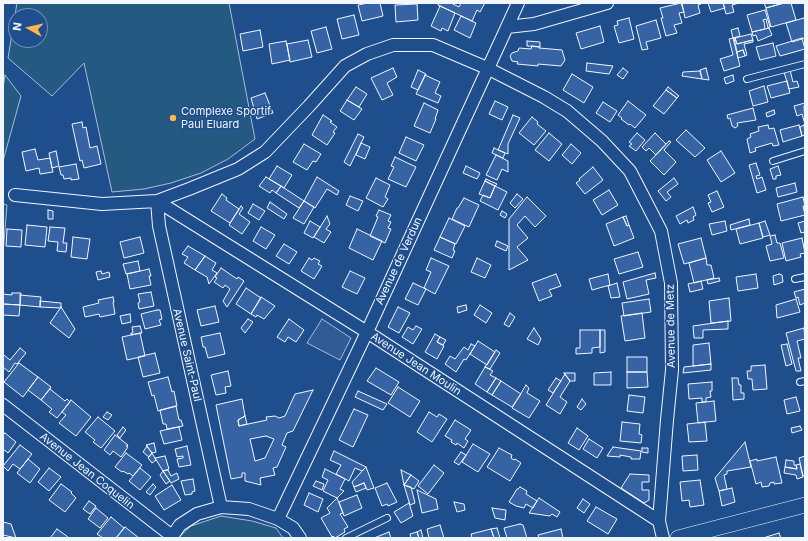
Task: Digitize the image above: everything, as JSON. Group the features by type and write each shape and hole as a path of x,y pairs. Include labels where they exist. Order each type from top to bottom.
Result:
{"street":[{"name":"Avenue de Verdun","path":"278,519 367,332 518,3"},
{"path":"507,27 534,24 607,3"},
{"name":"Avenue de Metz","path":"15,196 102,204 157,201 238,169 264,152 309,106 345,66 367,54 393,45 433,45 488,68 544,97 567,111 602,141 630,171 661,231 671,283 672,370 659,521"},
{"name":"Avenue Jean Moulin","path":"157,201 367,332 659,521"},
{"name":"Avenue Saint-Paul","path":"157,201 159,226 221,508"},
{"name":"Avenue Jean Coquelin","path":"3,405 171,537"},
{"path":"678,538 805,505"},
{"path":"171,537 180,524 197,514 221,508 249,509 278,519 293,528 300,538"},
{"path":"659,521 663,538"}],"lane":[{"path":"748,79 805,64"},
{"path":"773,161 805,151"},
{"path":"795,279 805,277"},
{"path":"346,538 387,518"}],"shaded area":[{"name":"Complexe Sportif Paul Eluard","path":"17,3 229,3 255,139 228,159 201,173 171,183 144,189 112,192 84,63 52,96 8,58 10,48 48,48 48,8 16,8"},
{"path":"5,75 21,96 3,161 3,88"},
{"path":"3,204 7,205 3,254"},
{"path":"322,319 351,338 340,360 307,343"},
{"path":"221,516 252,521 276,528 283,538 178,538 191,526"}],"building":[{"path":"380,3 383,16 362,21 358,5"},
{"path":"439,3 451,3 459,7 461,3 485,3 480,12 477,10 472,21 438,5"},
{"path":"681,3 684,12 679,13 682,23 674,25 677,33 666,36 660,8"},
{"path":"682,3 701,3 698,5 700,13 685,18"},
{"path":"708,3 723,3 725,8 711,12"},
{"path":"723,3 739,3 732,5 734,12 726,14"},
{"path":"764,3 784,3 766,8"},
{"path":"784,3 791,3 796,20 771,27 766,8"},
{"path":"417,4 418,20 396,22 395,5"},
{"path":"440,6 455,13 448,31 442,28 441,31 431,26"},
{"path":"765,10 770,27 768,28 766,19 763,20 765,29 752,32 747,15"},
{"path":"354,15 359,35 342,39 337,19"},
{"path":"461,16 476,23 470,38 454,30"},
{"path":"629,18 634,39 619,43 614,26 618,25 617,21"},
{"path":"804,18 805,38 792,42 786,23"},
{"path":"656,20 661,38 646,42 648,49 642,50 636,26"},
{"path":"600,26 604,42 581,49 576,33"},
{"path":"326,27 332,49 317,53 311,31"},
{"path":"738,28 740,36 733,38 731,30"},
{"path":"769,28 772,35 758,41 756,35 753,36 752,32"},
{"path":"260,30 263,47 243,51 240,34"},
{"path":"751,34 753,40 737,44 735,38"},
{"path":"733,38 740,66 724,71 720,59 733,55 729,39"},
{"path":"734,38 737,44 753,40 753,42 744,44 747,55 745,56 743,50 737,52"},
{"path":"802,38 805,49 780,56 776,46"},
{"path":"308,40 312,57 290,62 287,44"},
{"path":"286,41 290,60 272,64 269,44"},
{"path":"527,41 540,42 540,47 527,46"},
{"path":"773,43 776,56 760,60 756,47"},
{"path":"532,46 562,50 565,60 561,66 517,64 518,62 512,61 510,56 512,53 518,51 519,48 531,49"},
{"path":"743,50 745,56 738,58 737,52"},
{"path":"587,63 613,66 609,74 586,71"},
{"path":"393,68 397,77 387,83 393,95 382,100 371,78"},
{"path":"623,68 628,72 623,79 617,75"},
{"path":"706,68 709,80 702,79 700,70"},
{"path":"418,70 426,74 418,90 411,87"},
{"path":"790,70 793,82 797,81 799,87 789,89 784,72"},
{"path":"700,71 702,79 682,76 683,72"},
{"path":"572,74 593,87 584,103 563,90"},
{"path":"425,75 440,82 435,93 441,96 438,103 416,94"},
{"path":"733,75 734,81 726,84 724,78"},
{"path":"787,81 790,93 771,98 767,86"},
{"path":"764,86 768,102 753,106 749,91"},
{"path":"356,87 367,94 359,107 347,100"},
{"path":"668,87 679,96 677,98 666,90"},
{"path":"666,90 677,98 664,114 653,106"},
{"path":"265,93 273,113 257,119 251,98"},
{"path":"347,100 362,109 354,120 340,111"},
{"path":"495,101 508,107 502,120 489,114"},
{"path":"628,101 646,115 635,128 621,119 622,118 618,115"},
{"path":"603,102 617,111 610,122 596,113"},
{"path":"424,103 438,110 430,133 414,126"},
{"path":"805,103 805,124 802,114 797,116 794,106"},
{"path":"753,108 756,120 737,123 738,126 735,128 732,126 730,118 728,119 727,115"},
{"path":"774,110 775,114 767,117 766,113"},
{"path":"323,115 332,121 330,122 337,127 327,145 312,135"},
{"path":"513,115 520,118 508,144 508,154 498,150"},
{"path":"532,117 538,122 537,124 546,131 534,145 519,133"},
{"path":"82,122 83,128 86,127 90,148 97,146 101,164 84,168 82,160 80,161 72,124"},
{"path":"768,125 769,129 774,128 779,145 773,146 772,143 755,148 756,151 750,153 747,139 751,137 750,134 759,131 758,127"},
{"path":"799,125 802,136 783,142 780,130"},
{"path":"804,125 805,135 802,136 800,127"},
{"path":"686,130 705,148 695,157 676,140"},
{"path":"549,133 562,144 549,161 535,150"},
{"path":"637,133 645,140 636,151 629,146 632,144 629,142"},
{"path":"655,133 666,144 656,155 649,148 646,151 642,147"},
{"path":"358,134 364,137 350,166 344,162"},
{"path":"406,137 424,145 416,161 399,153"},
{"path":"669,141 671,142 664,150 676,162 664,175 650,161"},
{"path":"361,143 370,147 365,159 356,155"},
{"path":"304,144 321,154 316,162 313,161 307,170 293,162"},
{"path":"571,144 581,153 572,164 562,155"},
{"path":"494,148 505,153 503,158 492,153"},
{"path":"35,149 38,160 50,158 53,172 40,174 39,168 26,171 22,152"},
{"path":"56,151 59,166 52,168 49,153"},
{"path":"721,151 735,173 721,182 707,160"},
{"path":"496,155 508,161 508,172 502,169 497,180 486,175"},
{"path":"395,157 416,167 406,187 388,179 394,167 391,166"},
{"path":"756,163 760,175 756,176 757,179 762,177 766,190 757,193 749,165"},
{"path":"76,164 79,179 64,179 63,175 61,175 59,167"},
{"path":"277,166 292,175 284,188 269,179"},
{"path":"466,166 480,173 477,179 463,173"},
{"path":"778,166 781,175 776,176 776,179 773,179 770,169"},
{"path":"593,167 603,180 585,194 576,183"},
{"path":"266,177 281,186 276,193 272,190 270,193 259,186"},
{"path":"317,177 339,191 337,195 327,189 315,208 304,201"},
{"path":"376,178 390,185 385,197 388,199 383,207 366,198"},
{"path":"674,178 678,184 667,192 671,197 666,201 658,191"},
{"path":"486,179 497,184 495,186 485,181"},
{"path":"485,181 495,186 490,198 479,194"},
{"path":"795,183 797,192 778,197 776,188"},
{"path":"281,186 304,201 299,208 276,193"},
{"path":"495,186 507,192 498,210 480,201 483,195 490,198"},
{"path":"609,190 618,205 602,215 593,200"},
{"path":"717,191 724,207 712,212 708,203 711,202 708,195"},
{"path":"222,194 227,198 226,200 239,209 230,223 211,211"},
{"path":"517,194 523,199 515,208 510,203"},
{"path":"350,196 363,201 358,211 346,205"},
{"path":"527,197 546,216 535,227 525,216 517,225 528,238 517,247 528,260 509,270 509,219"},
{"path":"803,197 805,215 781,221 777,204"},
{"path":"464,198 479,205 469,227 452,219"},
{"path":"304,201 314,207 304,224 293,218"},
{"path":"270,202 287,214 284,219 267,208"},
{"path":"253,204 265,211 259,220 248,213"},
{"path":"241,206 243,208 239,214 250,222 242,234 229,225"},
{"path":"693,207 696,215 693,217 694,220 688,223 687,220 680,224 676,216"},
{"path":"48,210 53,211 53,219 48,219"},
{"path":"379,210 391,215 388,221 391,222 388,228 391,229 385,243 370,236 378,217 376,216"},
{"path":"502,211 507,214 505,218 500,215"},
{"path":"327,216 330,224 326,229 331,232 324,243 314,237"},
{"path":"626,216 629,225 627,226 623,217"},
{"path":"623,217 627,226 629,225 634,238 614,246 606,224"},
{"path":"449,218 465,226 456,244 440,237"},
{"path":"749,219 750,225 731,230 730,225"},
{"path":"310,221 320,227 313,238 304,233"},
{"path":"725,221 727,231 712,235 709,224"},
{"path":"765,221 770,235 763,237 759,223"},
{"path":"805,221 805,232 801,233 798,223"},
{"path":"759,223 763,238 740,244 736,229"},
{"path":"27,225 47,227 45,247 25,245"},
{"path":"50,227 65,228 63,243 67,243 66,252 57,251 58,242 48,241"},
{"path":"261,227 275,235 266,249 253,241"},
{"path":"7,229 22,230 21,247 6,246"},
{"path":"357,229 382,241 373,260 349,248"},
{"path":"775,235 777,243 780,243 784,258 770,261 766,246 772,244 770,236"},
{"path":"73,237 90,239 87,259 71,257"},
{"path":"140,237 144,253 124,258 120,242"},
{"path":"440,237 455,244 453,250 455,251 452,258 434,250"},
{"path":"701,238 706,258 684,264 678,244"},
{"path":"802,238 805,253 800,254 801,257 786,261 782,243"},
{"path":"497,241 508,246 506,251 495,246"},
{"path":"284,244 297,252 289,264 276,256"},
{"path":"188,246 205,256 195,270 184,263 188,257 182,254"},
{"path":"638,252 643,267 619,274 614,259"},
{"path":"205,256 216,263 212,270 217,273 209,284 207,277 195,270"},
{"path":"309,258 312,260 314,258 320,261 318,264 322,266 314,279 301,271"},
{"path":"431,258 449,266 435,294 424,288 431,272 426,270"},
{"path":"477,258 491,265 485,278 471,272"},
{"path":"706,258 707,265 711,265 714,278 694,283 689,263"},
{"path":"138,261 140,271 126,274 123,264"},
{"path":"221,268 237,279 238,277 244,281 227,307 223,301 230,289 225,285 223,288 214,282 217,278 215,277"},
{"path":"149,269 151,285 130,289 127,274"},
{"path":"101,271 102,274 109,272 110,277 98,280 96,272"},
{"path":"350,271 365,278 357,294 342,287"},
{"path":"655,273 656,278 646,280 649,294 627,299 623,282"},
{"path":"556,274 561,286 549,290 552,296 539,301 532,283"},
{"path":"608,274 610,285 592,290 589,279"},
{"path":"756,274 758,288 738,291 736,277"},
{"path":"779,274 782,275 783,282 774,285 773,276"},
{"path":"719,278 720,281 708,284 707,280"},
{"path":"701,281 703,289 690,292 688,284"},
{"path":"413,283 426,289 418,305 405,299"},
{"path":"617,283 620,297 611,298 608,286"},
{"path":"246,288 261,298 251,314 236,304"},
{"path":"805,289 805,303 800,305 798,297 796,298 794,292"},
{"path":"151,292 154,306 139,309 138,303 140,302 138,294"},
{"path":"12,293 21,293 20,305 3,304 3,294 12,295"},
{"path":"20,295 41,297 40,307 20,305"},
{"path":"113,297 115,314 100,317 99,314 85,317 83,307 99,303 98,300"},
{"path":"261,297 275,306 264,319 257,315 256,317 251,314"},
{"path":"729,298 731,321 711,323 709,301"},
{"path":"649,299 651,312 624,316 622,303"},
{"path":"796,299 800,312 777,318 776,305"},
{"path":"40,301 61,303 61,308 40,307"},
{"path":"3,304 20,305 19,316 3,315"},
{"path":"466,305 467,310 458,313 457,307"},
{"path":"480,305 492,313 486,323 474,315"},
{"path":"215,306 219,322 201,326 197,310"},
{"path":"61,307 75,329 69,338 50,323"},
{"path":"398,307 410,313 399,333 388,327"},
{"path":"160,310 162,319 159,320 161,325 145,329 141,314"},
{"path":"510,313 515,317 509,327 504,324"},
{"path":"642,313 645,338 625,341 621,316"},
{"path":"130,314 131,322 122,324 120,316"},
{"path":"248,319 253,322 245,333 241,328"},
{"path":"289,319 304,330 296,342 288,337 285,342 277,337"},
{"path":"728,321 728,329 703,330 703,338 694,338 693,326"},
{"path":"140,326 142,333 131,335 131,333 133,333 132,327"},
{"path":"416,326 422,329 413,344 402,337 408,327 413,330"},
{"path":"534,328 541,339 538,345 527,339"},
{"path":"804,328 805,339 797,341 801,358 798,358 801,371 796,371 786,333"},
{"path":"580,330 600,330 600,347 592,348 592,353 576,354 576,348 580,348"},
{"path":"600,330 605,330 605,352 600,353"},
{"path":"140,333 145,356 127,360 122,337"},
{"path":"220,333 225,354 208,358 205,347 203,347 201,337"},
{"path":"435,334 440,337 437,342 444,346 437,359 425,352"},
{"path":"440,337 446,340 443,345 437,342"},
{"path":"478,341 495,352 487,365 470,354"},
{"path":"709,343 711,364 693,366 693,345"},
{"path":"471,344 475,346 466,360 464,359 456,372 445,364 450,356 455,359 464,347 468,350"},
{"path":"787,344 792,364 786,366 781,345"},
{"path":"20,348 26,353 17,364 15,363 9,372 3,367 3,356 4,355 10,360"},
{"path":"496,350 500,353 490,369 485,367"},
{"path":"155,353 160,373 143,377 138,357"},
{"path":"627,357 647,357 647,372 627,372"},
{"path":"19,363 38,377 23,397 4,382"},
{"path":"711,364 711,370 683,373 684,367"},
{"path":"765,365 767,389 753,390 752,379 748,379 747,371 751,371 751,366"},
{"path":"485,367 493,371 490,375 496,378 487,392 475,384"},
{"path":"376,368 399,382 391,395 367,381"},
{"path":"228,371 231,386 225,387 226,393 216,395 211,375"},
{"path":"611,372 611,385 594,385 594,373"},
{"path":"627,372 647,372 648,387 627,388"},
{"path":"564,373 575,373 575,381 570,381"},
{"path":"565,374 570,381 560,397 567,402 560,414 546,405"},
{"path":"38,377 51,387 41,400 28,390"},
{"path":"168,377 172,392 174,391 177,406 158,411 154,395 152,396 148,382"},
{"path":"496,378 501,381 492,395 487,392"},
{"path":"556,378 561,381 553,393 548,390"},
{"path":"732,378 738,378 739,385 741,385 741,393 744,393 744,399 733,400"},
{"path":"501,381 521,394 512,407 492,395"},
{"path":"712,382 712,391 710,391 711,397 706,398 706,402 702,402 702,398 689,399 688,384"},
{"path":"526,385 529,388 527,393 540,401 529,418 512,408"},
{"path":"398,387 420,401 410,417 388,403"},
{"path":"50,389 65,401 67,399 70,402 57,418 49,412 52,409 41,400"},
{"path":"313,390 293,431 287,433 282,445 286,447 277,467 273,468 275,475 260,478 261,485 245,481 245,473 242,473 242,477 231,479 216,405 242,399 245,416 238,420 239,426 267,420 266,417 275,416 279,418 285,416 295,394","holes":["266,436 274,439 265,458 255,461 250,439"]},
{"path":"358,391 387,404 383,410 355,397"},
{"path":"629,395 645,397 643,413 627,411"},
{"path":"796,397 800,411 787,414 784,400"},
{"path":"582,399 586,404 581,410 577,407"},
{"path":"71,400 91,417 76,436 59,423 66,415 62,412"},
{"path":"714,401 716,421 698,423 696,403"},
{"path":"176,406 179,420 181,420 183,426 167,429 166,424 163,424 160,410"},
{"path":"354,409 368,415 353,447 339,440"},
{"path":"107,412 112,415 108,420 103,417"},
{"path":"429,412 437,417 439,414 447,419 432,442 417,432"},
{"path":"245,416 247,424 239,426 238,420"},
{"path":"98,417 115,431 101,448 93,442 95,440 85,432"},
{"path":"455,420 471,430 465,439 468,441 464,448 457,443 456,445 451,442 452,440 445,436"},
{"path":"622,422 640,424 639,434 642,435 641,443 620,441"},
{"path":"705,422 707,441 689,442 687,424"},
{"path":"800,426 802,430 792,433 791,428"},
{"path":"123,427 126,430 120,438 117,435"},
{"path":"179,427 182,440 164,444 160,431"},
{"path":"577,428 588,436 579,450 568,443"},
{"path":"5,433 16,442 8,453 3,449 3,435"},
{"path":"115,435 128,445 126,446 128,447 121,457 113,451 110,455 104,450"},
{"path":"589,439 603,448 597,458 583,449"},
{"path":"745,442 751,467 727,471 727,474 724,475 727,489 719,491 715,478"},
{"path":"154,443 156,452 152,453 146,445"},
{"path":"473,444 490,454 478,472 462,462"},
{"path":"20,445 32,454 20,469 13,464 8,471 3,466"},
{"path":"147,446 152,453 149,457 143,452"},
{"path":"187,446 191,465 179,467 177,459 183,458 183,456 177,457 175,449"},
{"path":"613,447 641,451 640,459 631,459 631,457 620,455 620,457 607,456"},
{"path":"499,448 512,455 511,458 521,463 510,481 487,467"},
{"path":"642,448 648,448 648,453 642,452"},
{"path":"334,451 366,467 362,471 355,468 349,481 336,474 341,465 330,460"},
{"path":"461,452 466,455 459,465 454,462"},
{"path":"126,453 142,465 133,476 129,473 122,472 115,467"},
{"path":"152,453 156,460 152,463 148,458"},
{"path":"697,455 698,470 683,471 682,456"},
{"path":"165,456 169,469 163,471 155,458"},
{"path":"805,456 805,476 803,476 799,458"},
{"path":"776,457 782,483 774,484 774,482 770,483 769,486 762,487 761,482 756,484 750,461"},
{"path":"28,459 40,469 30,483 17,473"},
{"path":"786,460 794,461 794,465 796,465 797,469 785,467"},
{"path":"800,464 803,477 797,479 796,475 784,473 785,467 797,469 796,465"},
{"path":"434,465 444,473 428,494 418,486"},
{"path":"366,467 374,488 367,490 364,483 354,487 352,482"},
{"path":"49,468 61,477 49,491 38,482"},
{"path":"140,468 151,477 140,490 129,481"},
{"path":"325,469 345,479 340,489 344,491 337,498 323,491 328,480 322,477"},
{"path":"168,470 171,476 177,473 179,479 171,483 163,471"},
{"path":"401,470 411,475 404,485"},
{"path":"163,471 170,481 166,484 160,475"},
{"path":"630,474 649,475 649,482 642,482 642,490 649,490 649,500 644,503 621,488"},
{"path":"411,475 419,481 414,489 404,485"},
{"path":"193,479 195,491 192,492 192,494 185,495 181,481"},
{"path":"700,480 704,505 690,507 689,500 682,501 680,482"},
{"path":"316,481 324,484 322,490 313,486"},
{"path":"364,483 366,488 356,492 354,487"},
{"path":"387,483 397,502 388,506 387,504 382,506 375,488"},
{"path":"61,484 72,492 71,493 76,498 65,512 49,500"},
{"path":"153,484 156,487 150,495 146,492"},
{"path":"172,485 181,500 164,510 155,496"},
{"path":"404,485 411,487 415,503 410,505"},
{"path":"520,487 527,491 526,494 537,501 533,508 526,504 524,508 516,506 509,502 517,489"},
{"path":"732,488 735,502 722,506 719,491"},
{"path":"417,490 436,499 438,509 422,513"},
{"path":"309,493 323,499 318,512 304,505"},
{"path":"357,495 362,508 344,516 339,502"},
{"path":"337,498 343,513 340,514 348,527 344,529 345,532 335,538 333,536 332,537 321,518 330,513 327,508"},
{"path":"539,498 560,512 557,517 552,514 550,516 529,513"},
{"path":"583,499 590,504 584,513 577,508"},
{"path":"89,501 96,506 90,514 83,509"},
{"path":"454,502 464,504 465,510 457,512"},
{"path":"409,503 413,516 401,523 394,512"},
{"path":"596,507 617,519 608,534 587,521"},
{"path":"96,508 108,518 100,528 88,519"},
{"path":"492,508 506,510 505,520 495,518"},
{"path":"111,517 124,528 116,538 103,538 97,534"},
{"path":"3,522 11,524 16,538 3,535"},
{"path":"520,524 523,525 527,538 507,538 504,528"},
{"path":"440,525 444,538 429,538 427,529"},
{"path":"125,527 139,538 116,538"},
{"path":"497,528 500,538 494,538 491,529"},
{"path":"57,529 68,537 50,538"},
{"path":"491,529 494,538 472,538 471,534"},
{"path":"561,529 563,538 539,538 538,535"},
{"path":"421,530 423,538 419,538 417,532"},
{"path":"389,532 391,538 374,538"},
{"path":"417,532 419,538 411,538 410,534"},
{"path":"779,533 781,538 763,538"}],"place":[{"name":"Complexe Sportif Paul Eluard","path":"173,118"}]}
